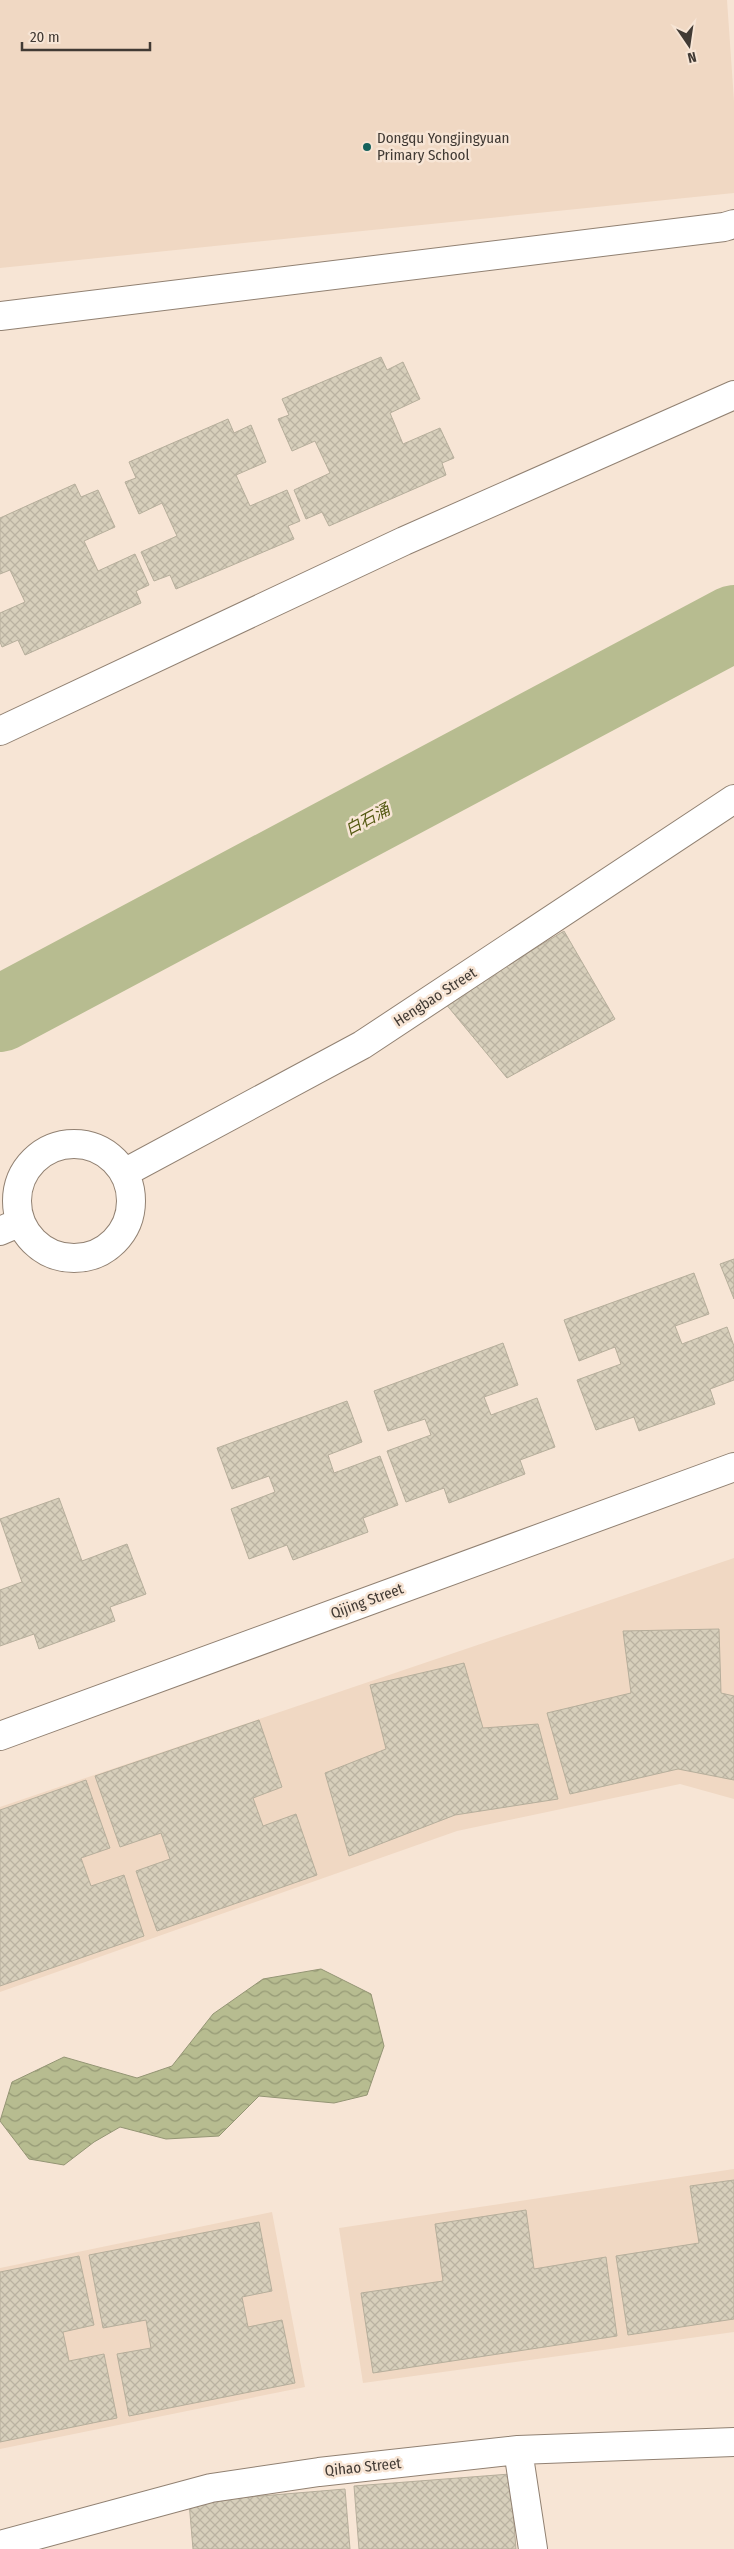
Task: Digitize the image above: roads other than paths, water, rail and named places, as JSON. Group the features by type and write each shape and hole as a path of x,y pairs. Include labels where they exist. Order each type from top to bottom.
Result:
{"street":[{"path":"0,316 695,231 734,224"},
{"path":"0,731 404,541 734,395"},
{"name":"Hengbao Street","path":"124,1173 362,1045 734,799"},
{"path":"77,1144 96,1148 112,1158 124,1173 131,1190 131,1209 126,1226 114,1241 99,1252 81,1258 63,1257 45,1250 31,1238 11,1227 20,1185 28,1168 41,1155 58,1147 77,1144"},
{"name":"Qijing Street","path":"0,1736 734,1466"},
{"name":"Qihao Street","path":"0,2545 211,2488 319,2472 518,2450 734,2442"},
{"path":"518,2450 533,2549"}],"water":[{"path":"321,1969 371,1994 384,2046 367,2095 334,2103 259,2096 219,2136 166,2139 120,2127 94,2142 64,2165 29,2159 0,2121 12,2082 64,2057 137,2078 172,2066 213,2014 263,1979"}],"waterway":[{"name":"白石涌","path":"0,1014 734,623"}],"place":[{"name":"Dongqu Yongjingyuan Primary School","path":"367,147"}]}
